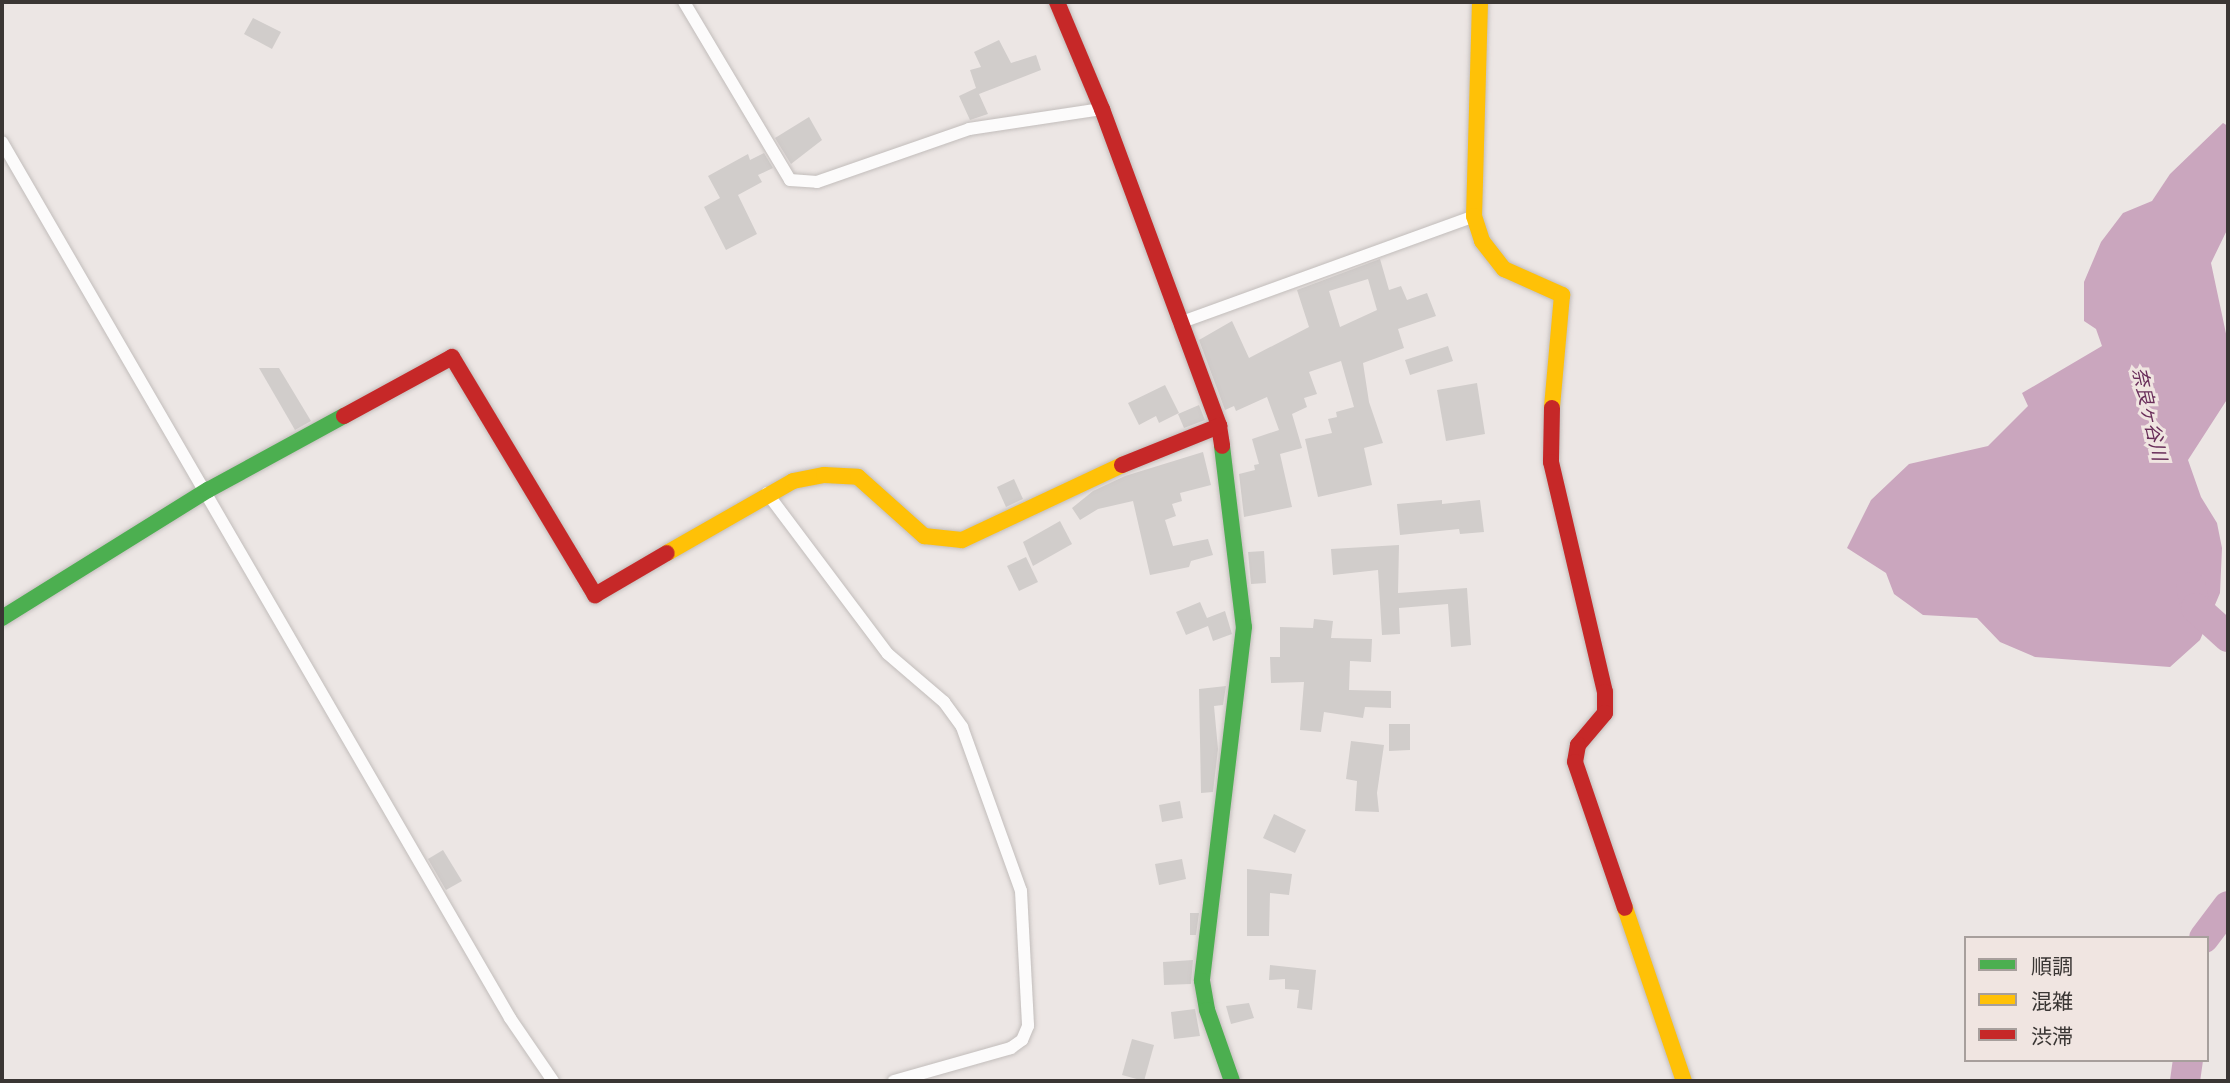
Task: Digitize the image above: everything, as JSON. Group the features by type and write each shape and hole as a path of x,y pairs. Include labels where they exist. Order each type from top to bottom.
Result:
{"street":[{"path":"684,2 790,180 817,182 969,129 1102,109"},
{"path":"1057,2 1102,109 1219,426 1244,627 1202,981 1232,1081"},
{"path":"1480,2 1474,216 1482,241 1504,270 1562,295 1553,370 1551,462 1605,692 1605,713 1578,745 1575,762 1684,1081"},
{"path":"2,142 208,490 510,1018 553,1081"},
{"path":"1179,323 1474,216"},
{"path":"2,618 208,490 452,357 595,595 767,493 824,475 858,477 925,536 962,540 1120,466 1219,426"},
{"path":"767,493 888,654 944,702 962,727 1021,891 1028,1026 1023,1040 1011,1048 894,1081"}],"water":[{"path":"2223,123 2228,126 2228,228 2211,263 2228,343 2228,398 2188,460 2201,497 2217,523 2222,548 2220,593 2200,640 2170,667 2035,657 2000,642 1977,618 1923,615 1894,594 1886,573 1847,548 1871,500 1909,464 1988,446 2028,406 2022,393 2102,346 2096,329 2084,321 2084,282 2101,242 2123,213 2152,201 2170,174"}],"building":[{"path":"253,18 281,32 272,49 244,34"},
{"path":"999,40 1011,63 1036,55 1041,70 979,94 988,114 970,120 959,96 976,88 970,70 981,67 974,52"},
{"path":"809,117 822,140 791,164 775,138"},
{"path":"764,153 773,168 758,175 762,182 738,195 757,234 726,250 704,207 720,198 708,176 748,154 750,160"},
{"path":"1380,259 1389,290 1401,286 1407,300 1427,293 1436,316 1398,329 1404,348 1363,363 1369,402 1383,443 1364,448 1372,485 1318,497 1305,439 1332,433 1328,419 1337,417 1336,412 1354,407 1341,361 1309,372 1317,394 1304,398 1307,407 1292,414 1302,448 1280,454 1292,507 1244,517 1239,474 1255,470 1254,465 1259,464 1252,439 1279,430 1267,397 1236,411 1234,406 1225,410 1199,340 1232,321 1249,358 1309,327 1297,290","holes":["1368,279 1377,310 1340,327 1329,291"]},
{"path":"1448,346 1453,361 1410,375 1405,360"},
{"path":"259,368 279,368 311,421 295,430"},
{"path":"1477,383 1485,434 1446,441 1437,390"},
{"path":"1165,385 1179,413 1159,423 1156,416 1139,425 1128,403"},
{"path":"1199,405 1205,420 1184,428 1178,414"},
{"path":"1203,452 1211,485 1180,493 1182,501 1172,504 1176,516 1165,520 1173,546 1208,539 1213,555 1191,561 1189,567 1150,575 1133,501 1098,509 1080,520 1072,508 1093,491 1125,476"},
{"path":"1014,479 1023,499 1006,507 997,487"},
{"path":"1442,500 1442,504 1480,500 1484,532 1460,534 1459,529 1400,535 1397,504"},
{"path":"1060,521 1072,544 1033,566 1023,542"},
{"path":"1399,545 1398,593 1467,588 1471,645 1451,647 1448,604 1399,608 1400,634 1382,635 1378,570 1333,575 1331,549"},
{"path":"1264,551 1266,583 1251,584 1248,552"},
{"path":"1026,557 1038,582 1019,591 1007,566"},
{"path":"1200,602 1207,618 1225,611 1232,634 1213,641 1208,626 1186,635 1176,612"},
{"path":"1314,619 1333,621 1331,638 1372,639 1371,662 1350,661 1349,690 1391,691 1391,708 1365,707 1363,718 1324,712 1321,732 1300,730 1304,682 1271,683 1270,657 1280,657 1280,627 1313,628"},
{"path":"1226,686 1223,705 1214,706 1218,749 1213,792 1201,793 1199,689"},
{"path":"1389,724 1410,724 1410,750 1389,751"},
{"path":"1351,741 1384,745 1377,793 1379,812 1355,811 1357,781 1346,779"},
{"path":"1180,801 1183,818 1162,822 1159,805"},
{"path":"1274,814 1306,830 1295,853 1263,838"},
{"path":"443,850 462,881 446,890 428,859"},
{"path":"1182,859 1186,879 1159,885 1155,864"},
{"path":"1247,869 1292,874 1289,895 1270,893 1269,936 1247,936"},
{"path":"1190,913 1199,913 1196,935 1190,935"},
{"path":"1193,960 1191,984 1164,985 1163,962"},
{"path":"1270,965 1316,970 1312,1010 1297,1008 1299,990 1285,989 1285,979 1269,980"},
{"path":"1249,1003 1254,1018 1231,1024 1226,1006"},
{"path":"1195,1009 1200,1036 1174,1039 1171,1012"},
{"path":"1132,1039 1154,1045 1144,1081 1122,1075"}],"waterway":[{"name":"奈良ヶ谷川","path":"2191,587 2196,608 2228,637"},
{"name":"奈良ヶ谷川","path":"2206,936 2228,906"},
{"name":"奈良ヶ谷川","path":"2185,1081 2188,1062"}],"traffic: fast":[{"path":"2,618 208,490 344,416"},
{"path":"1222,446 1244,627 1202,981 1207,1010 1232,1081"}],"traffic: slow":[{"path":"1480,2 1474,216 1482,241 1504,269 1562,295 1552,408"},
{"path":"667,553 793,481 824,475 858,477 924,536 962,540 1122,465"},
{"path":"1625,908 1684,1081"}],"traffic: jam":[{"path":"1057,2 1102,109 1219,426 1222,446"},
{"path":"344,416 452,357 595,595 667,553"},
{"path":"1552,408 1551,462 1605,692 1605,713 1578,745 1575,762 1625,908"},
{"path":"1122,465 1219,426"}]}
